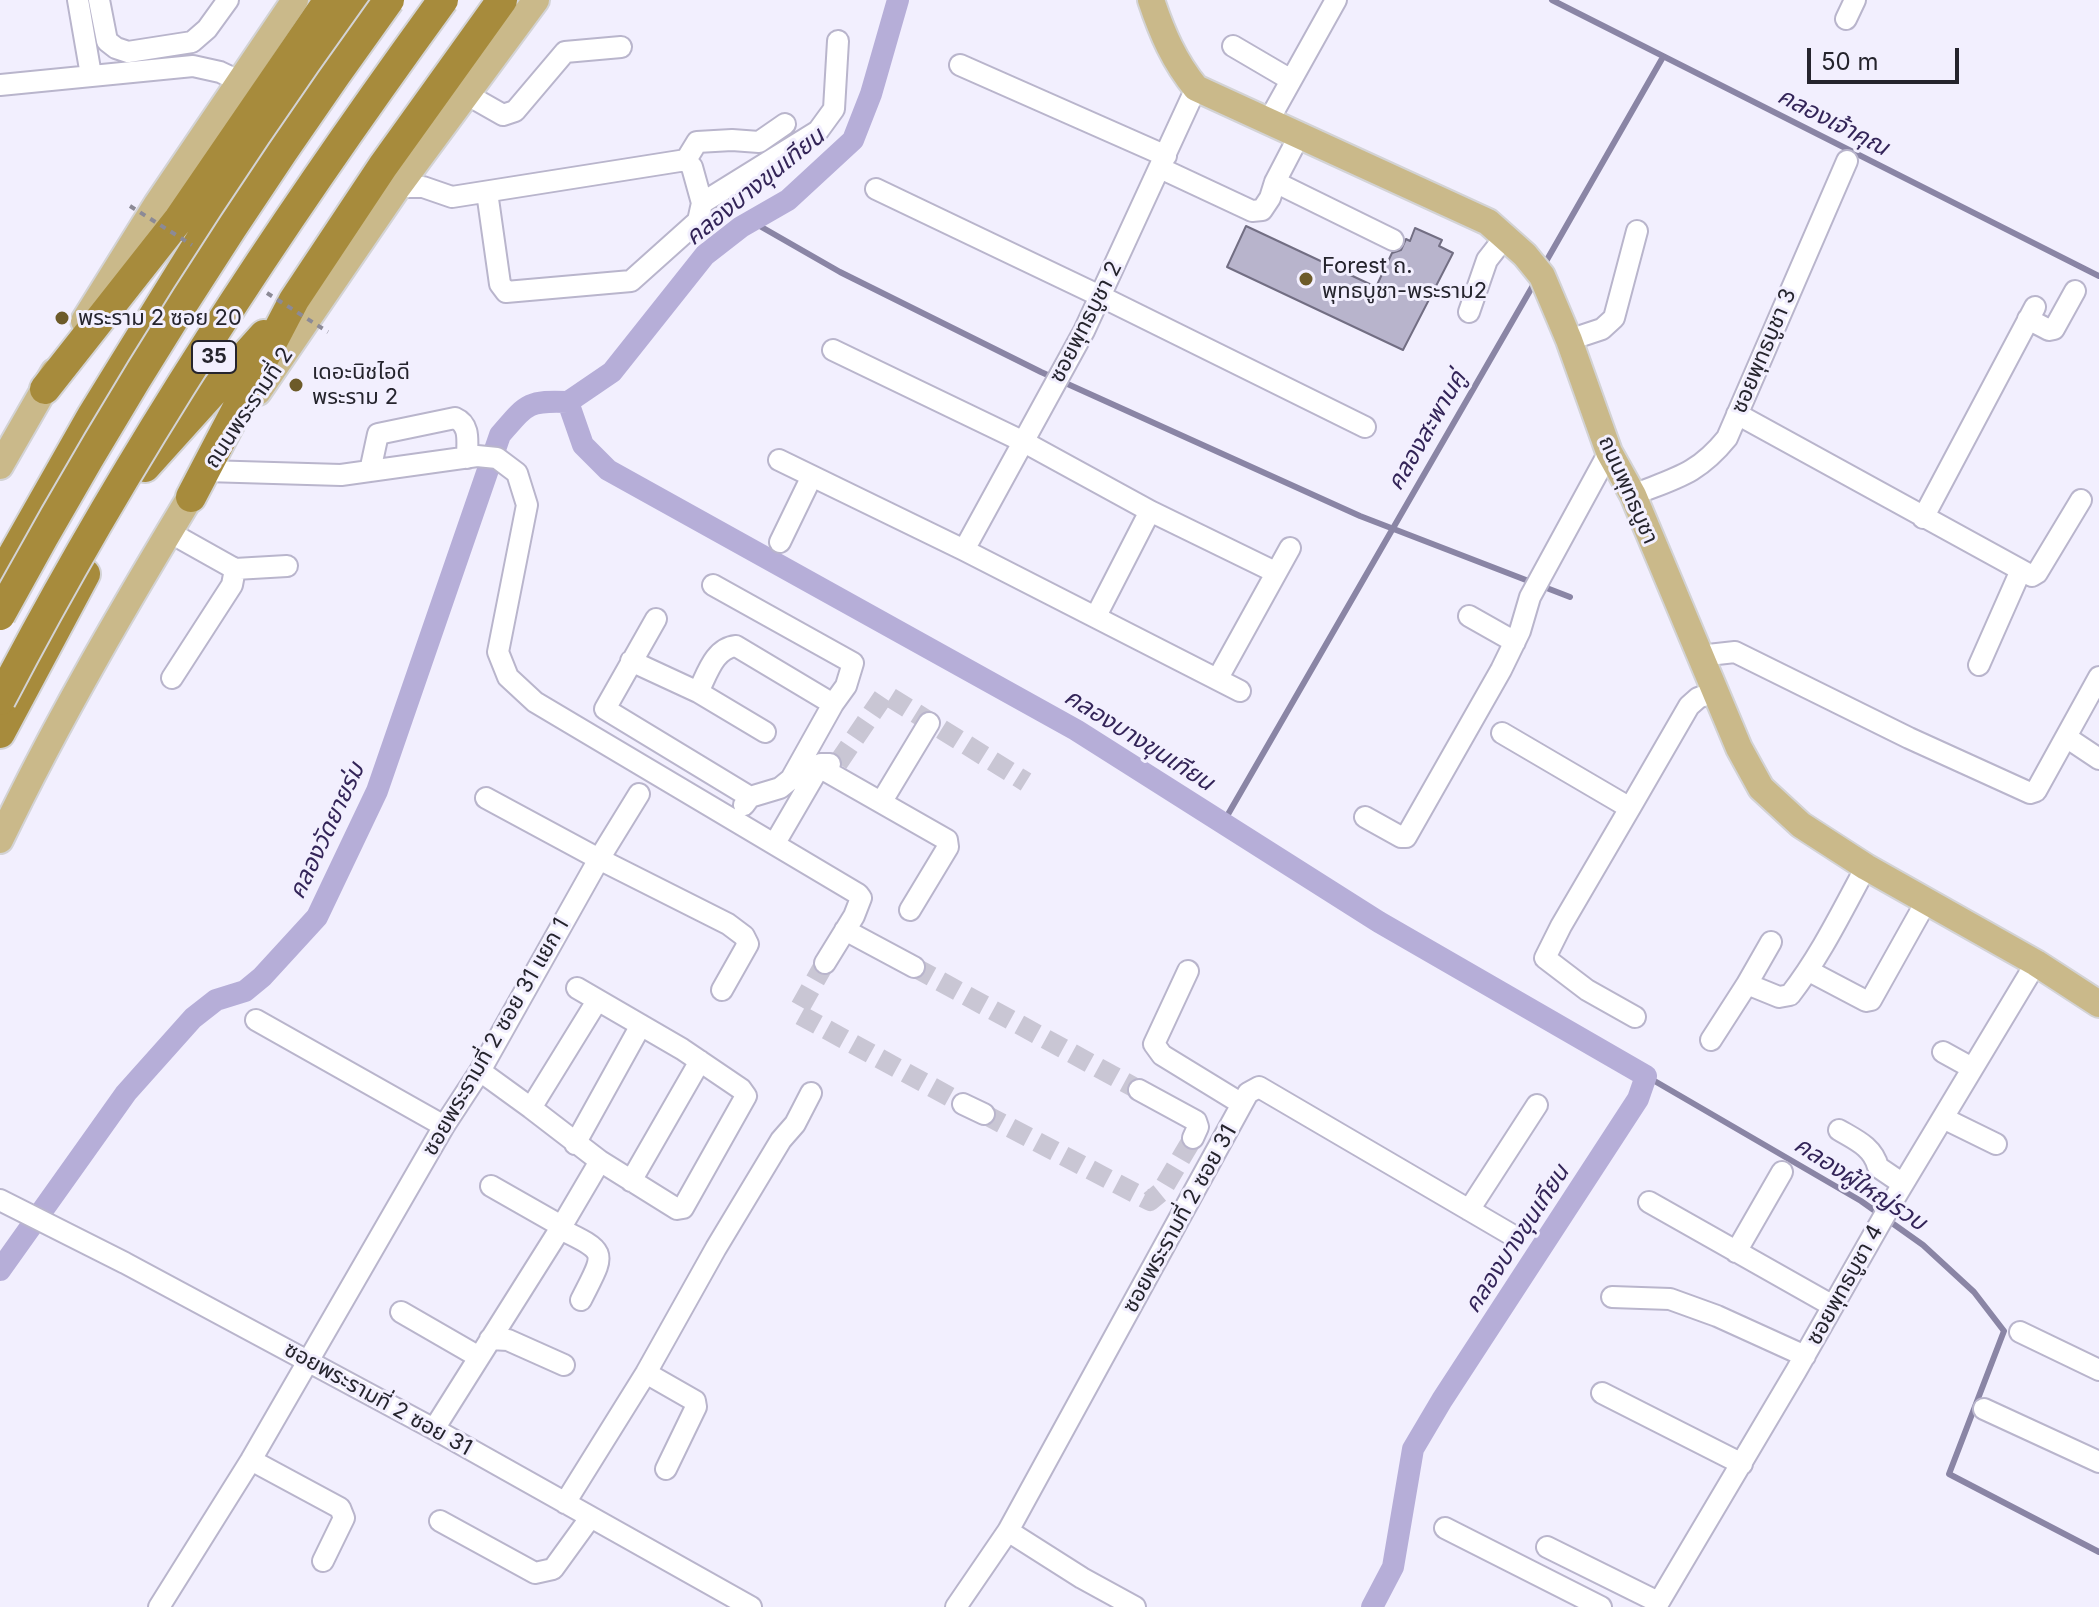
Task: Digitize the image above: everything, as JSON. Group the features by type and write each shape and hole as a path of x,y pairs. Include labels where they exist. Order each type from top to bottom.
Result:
{"highway":[{"path":"45,389 179,219 329,0"},
{"path":"0,578 92,416 276,118 360,0"},
{"path":"0,615 114,417 217,251 389,0"},
{"path":"0,700 103,515 201,354 307,192 443,0"},
{"name":"35","path":"0,733 107,531 145,467 267,273 460,0"},
{"path":"198,484 294,300 383,166 502,0"},
{"path":"92,416 179,219"},
{"path":"145,467 294,300"}],"main road":[{"name":"ถนนพระรามที่ 2","path":"0,840 50,740 198,484 398,187 536,0"},
{"path":"1151,0 1163,36 1180,69 1196,88"},
{"path":"0,466 157,204 239,81 285,3"},
{"name":"ถนนพุทธบูชา","path":"1196,88 1488,222 1525,255 1542,276 1569,340 1609,452 1633,495 1714,692 1761,788 1801,825 1866,867 2036,963 2099,1004"}],"street":[{"path":"78,0 91,75"},
{"path":"99,0 107,41 128,52 192,42 207,29 228,0"},
{"path":"1269,120 1336,0"},
{"path":"1846,19 1855,0"},
{"path":"702,203 818,131 834,109 838,41"},
{"path":"1233,46 1291,80"},
{"path":"466,94 503,115 515,111 565,52 621,47"},
{"path":"960,65 1163,162 1252,211 1262,210 1270,198 1300,134"},
{"path":"0,85 193,66 220,72 239,81"},
{"name":"ซอยพุทธบูชา 2","path":"964,550 1100,296 1196,88"},
{"path":"398,187 423,187 452,197 686,160 697,142 759,142 785,124"},
{"path":"487,192 500,284 506,292 631,281 698,221 702,203 692,167 686,160"},
{"name":"ซอยพุทธบูชา 3","path":"1633,495 1695,471 1712,457 1727,438 1847,161"},
{"path":"1275,182 1393,240"},
{"path":"876,189 1365,427"},
{"path":"1569,340 1602,329 1614,318 1637,231"},
{"path":"1469,312 1487,260 1505,237"},
{"path":"1923,518 2032,313 2049,330 2054,329 2075,291"},
{"path":"833,350 1024,442 1150,511 1275,572"},
{"path":"1737,414 2032,576 2046,563 2081,500"},
{"path":"370,471 378,434 455,418 467,428 472,457"},
{"path":"1365,817 1397,836 1406,837 1515,642 1530,597 1609,452"},
{"path":"198,484 341,475 472,457 497,458 517,473 527,505 498,652 508,677 535,702 858,894 860,903 825,963"},
{"path":"779,460 1096,616 1240,691"},
{"path":"780,542 812,476"},
{"path":"1096,616 1150,511"},
{"path":"169,532 235,569 287,566"},
{"path":"1218,678 1290,548"},
{"path":"172,678 232,585 235,569"},
{"path":"1979,665 2021,570"},
{"path":"605,709 747,801 780,788 791,779 846,686 853,664 713,585"},
{"path":"1469,616 1515,642"},
{"path":"589,734 656,619"},
{"path":"698,692 719,653 736,646 833,704"},
{"path":"1699,656 1735,652 1909,738 2030,793 2036,791 2099,677"},
{"path":"631,661 698,692 765,732"},
{"path":"1635,1017 1587,990 1545,958 1689,706 1698,698 1714,692"},
{"path":"882,801 929,723"},
{"path":"1502,733 1630,808"},
{"path":"2066,737 2099,759"},
{"path":"775,843 829,765 945,838 948,843 910,910"},
{"name":"ซอยพระรามที่ 2 ซอย 31 แยก 1","path":"159,1607 251,1460 639,794"},
{"path":"486,798 728,924 747,939 748,944 722,990"},
{"path":"1747,984 1779,997 1790,995 1809,971 1866,867"},
{"path":"1809,971 1866,1001 1871,1000 1927,900"},
{"path":"845,930 914,967"},
{"path":"1711,1040 1771,942"},
{"name":"ซอยพุทธบูชา 4","path":"1657,1604 2036,963"},
{"path":"1188,971 1154,1044 1162,1055 1242,1104"},
{"path":"480,1071 600,1161 677,1209 683,1208 746,1096 741,1089 700,1061 577,988"},
{"path":"531,1108 597,1001"},
{"path":"256,1020 444,1126"},
{"path":"575,1144 641,1025"},
{"path":"1943,1052 1972,1068"},
{"path":"631,1181 700,1061"},
{"name":"ซอยพระรามที่ 2 ซอย 31","path":"956,1607 1008,1531 1248,1093 1259,1087 1512,1235"},
{"path":"1139,1090 1196,1121 1198,1127 1193,1138"},
{"path":"565,1503 646,1373 716,1248 781,1140 795,1124 811,1093"},
{"path":"963,1104 984,1114"},
{"path":"1469,1210 1537,1105"},
{"path":"1943,1118 1996,1144"},
{"path":"1839,1130 1869,1148 1876,1157 1878,1167 1903,1184"},
{"path":"434,1429 600,1161"},
{"path":"1736,1252 1782,1172"},
{"path":"491,1186 599,1251 600,1262 581,1300"},
{"name":"ซอยพระรามที่ 2 ซอย 31","path":"0,1200 307,1360 751,1607"},
{"path":"1649,1202 1833,1306"},
{"path":"1612,1297 1670,1299 1717,1316 1805,1356"},
{"path":"401,1312 484,1348 508,1340 564,1365"},
{"path":"2020,1332 2099,1370"},
{"path":"646,1373 695,1401 696,1407 666,1469"},
{"path":"1602,1393 1742,1464"},
{"path":"1984,1409 2099,1462"},
{"path":"251,1460 340,1508 344,1518 323,1561"},
{"path":"440,1521 535,1573 553,1569 590,1518"},
{"path":"1445,1528 1601,1607"},
{"path":"1008,1531 1135,1607"},
{"path":"1547,1547 1657,1604"},
{"path":"1552,1607 1561,1587"}],"building":[{"name":"Forest ถ. พุทธบูชา-พระราม2","path":"1246,226 1376,287 1392,253 1401,250 1406,239 1410,241 1415,228 1442,240 1439,246 1453,253 1403,350 1227,267"}],"waterway":[{"name":"คลองบางขุนเทียน","path":"898,0 871,94 853,140 788,200 741,227 705,255 612,372 568,402 583,445 608,470 1076,730 1379,922 1646,1076 1638,1099 1413,1449 1393,1567 1372,1607"},
{"name":"คลองเจ้าคุณ","path":"1552,0 2099,276"},
{"name":"คลองสะพานคู่","path":"1544,265 1663,57"},
{"path":"751,221 840,272 1041,372 1360,516 1570,597"},
{"name":"คลองสะพานคู่","path":"1223,823 1535,282"},
{"name":"คลองวัดยายร่ม","path":"0,1270 126,1093 193,1018 216,1000 245,991 262,977 317,917 377,791 500,435 528,406 568,402"},
{"name":"คลองผู้ใหญ่รวบ","path":"1646,1076 1861,1201 1923,1245 1974,1292 2004,1331 1949,1474 2099,1552"}],"tunnel":[{"path":"838,763 885,694 1026,782"},
{"path":"825,963 798,1011 800,1015 963,1104"},
{"path":"914,967 1139,1090"},
{"path":"984,1114 1150,1201 1161,1192 1193,1138"}],"place":[{"name":"Forest ถ. พุทธบูชา-พระราม2","path":"1306,279"},
{"name":"พระราม 2 ซอย 20","path":"62,318"},
{"name":"เดอะนิชไอดี พระราม 2","path":"296,385"}]}
